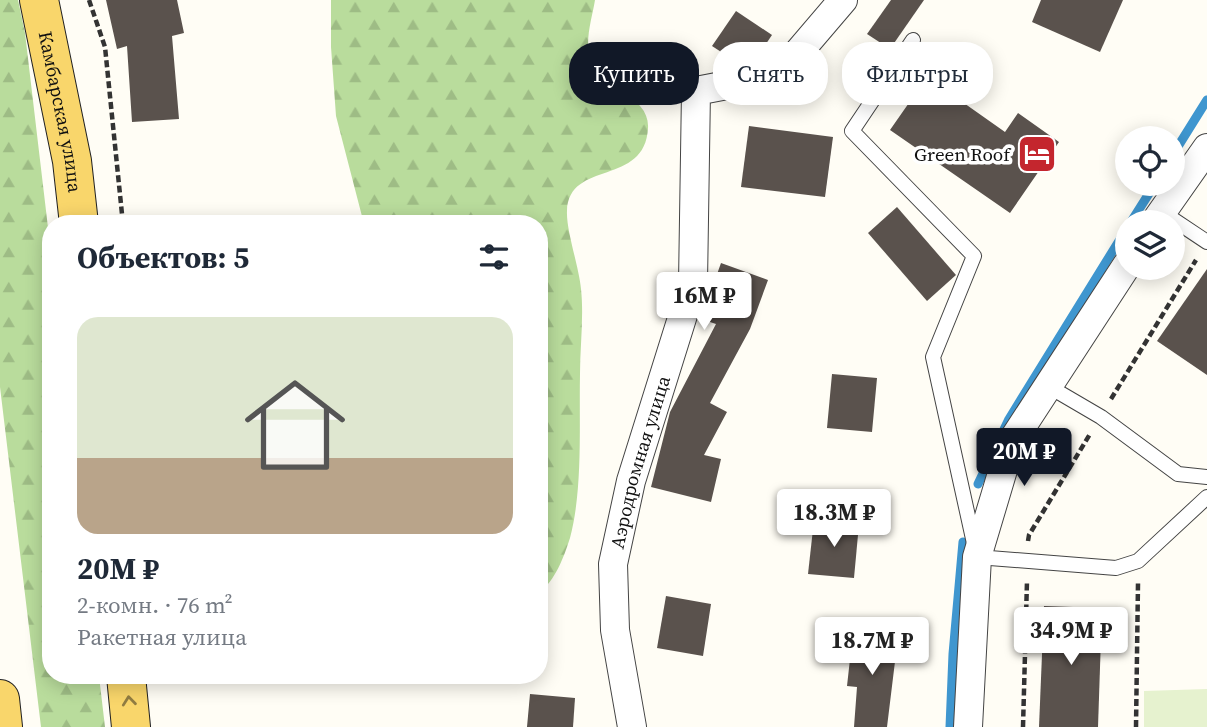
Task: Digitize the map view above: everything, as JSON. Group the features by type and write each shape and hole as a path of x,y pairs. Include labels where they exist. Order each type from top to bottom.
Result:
{"main road":[{"name":"Камбарская улица","path":"39,0 72,161 78,215"},
{"path":"127,684 131,727"},
{"path":"0,699 3,727"}],"street":[{"name":"Аэродромная улица","path":"632,727 615,630 613,564 631,481 694,283 696,91 779,75 843,0"},
{"path":"1163,210 1207,148"},
{"path":"968,727 977,558 1011,443 1117,280"}],"lane":[{"path":"913,40 852,131 974,256 933,357 977,558 1028,559 1116,568 1138,561 1207,497"},
{"path":"1185,231 1207,242"},
{"path":"1048,386 1101,417 1178,474 1207,477"}],"path":[{"path":"89,0 105,47 121,215"},
{"path":"1023,727 1029,535 1207,242"},
{"path":"1136,727 1138,561"}],"green space":[{"path":"0,0 18,0 25,33 47,215 42,215 42,684 100,684 105,727 41,727 0,387"},
{"path":"331,0 595,0 588,42 569,42 569,105 639,105 647,117 648,128 644,146 634,159 580,184 571,195 567,211 582,300 579,478 568,545 548,584 548,215 362,215 336,116"},
{"path":"1207,689 1207,727 1144,727 1144,691"}],"building":[{"path":"106,0 177,0 184,33 172,36 179,119 132,122 127,46 117,49"},
{"path":"891,0 924,0 895,42 879,42 867,34"},
{"path":"1041,0 1123,0 1100,52 1032,22"},
{"path":"736,11 772,35 767,42 715,42"},
{"path":"907,105 967,105 1005,132 1018,113 1059,142 1010,213 890,130"},
{"path":"749,126 833,137 825,197 741,187"},
{"path":"897,207 956,275 927,301 868,233"},
{"path":"721,263 768,280 750,329 710,403 727,412 704,455 721,459 711,502 651,487 670,412 716,324 701,319"},
{"path":"1207,269 1207,375 1157,341"},
{"path":"832,374 877,378 872,432 827,428"},
{"path":"814,520 859,524 854,578 808,574"},
{"path":"666,596 711,604 703,656 657,648"},
{"path":"1044,606 1102,608 1098,727 1039,727"},
{"path":"853,632 898,637 887,727 854,727 857,687 847,686"},
{"path":"530,694 575,698 573,727 527,727"}],"waterway":[{"path":"1185,135 1207,100"},
{"path":"1139,210 1147,196"},
{"path":"978,484 1009,419 1115,247"},
{"path":"950,727 953,654 963,542"}],"place":[{"name":"Green Roof","path":"1037,154"}]}
